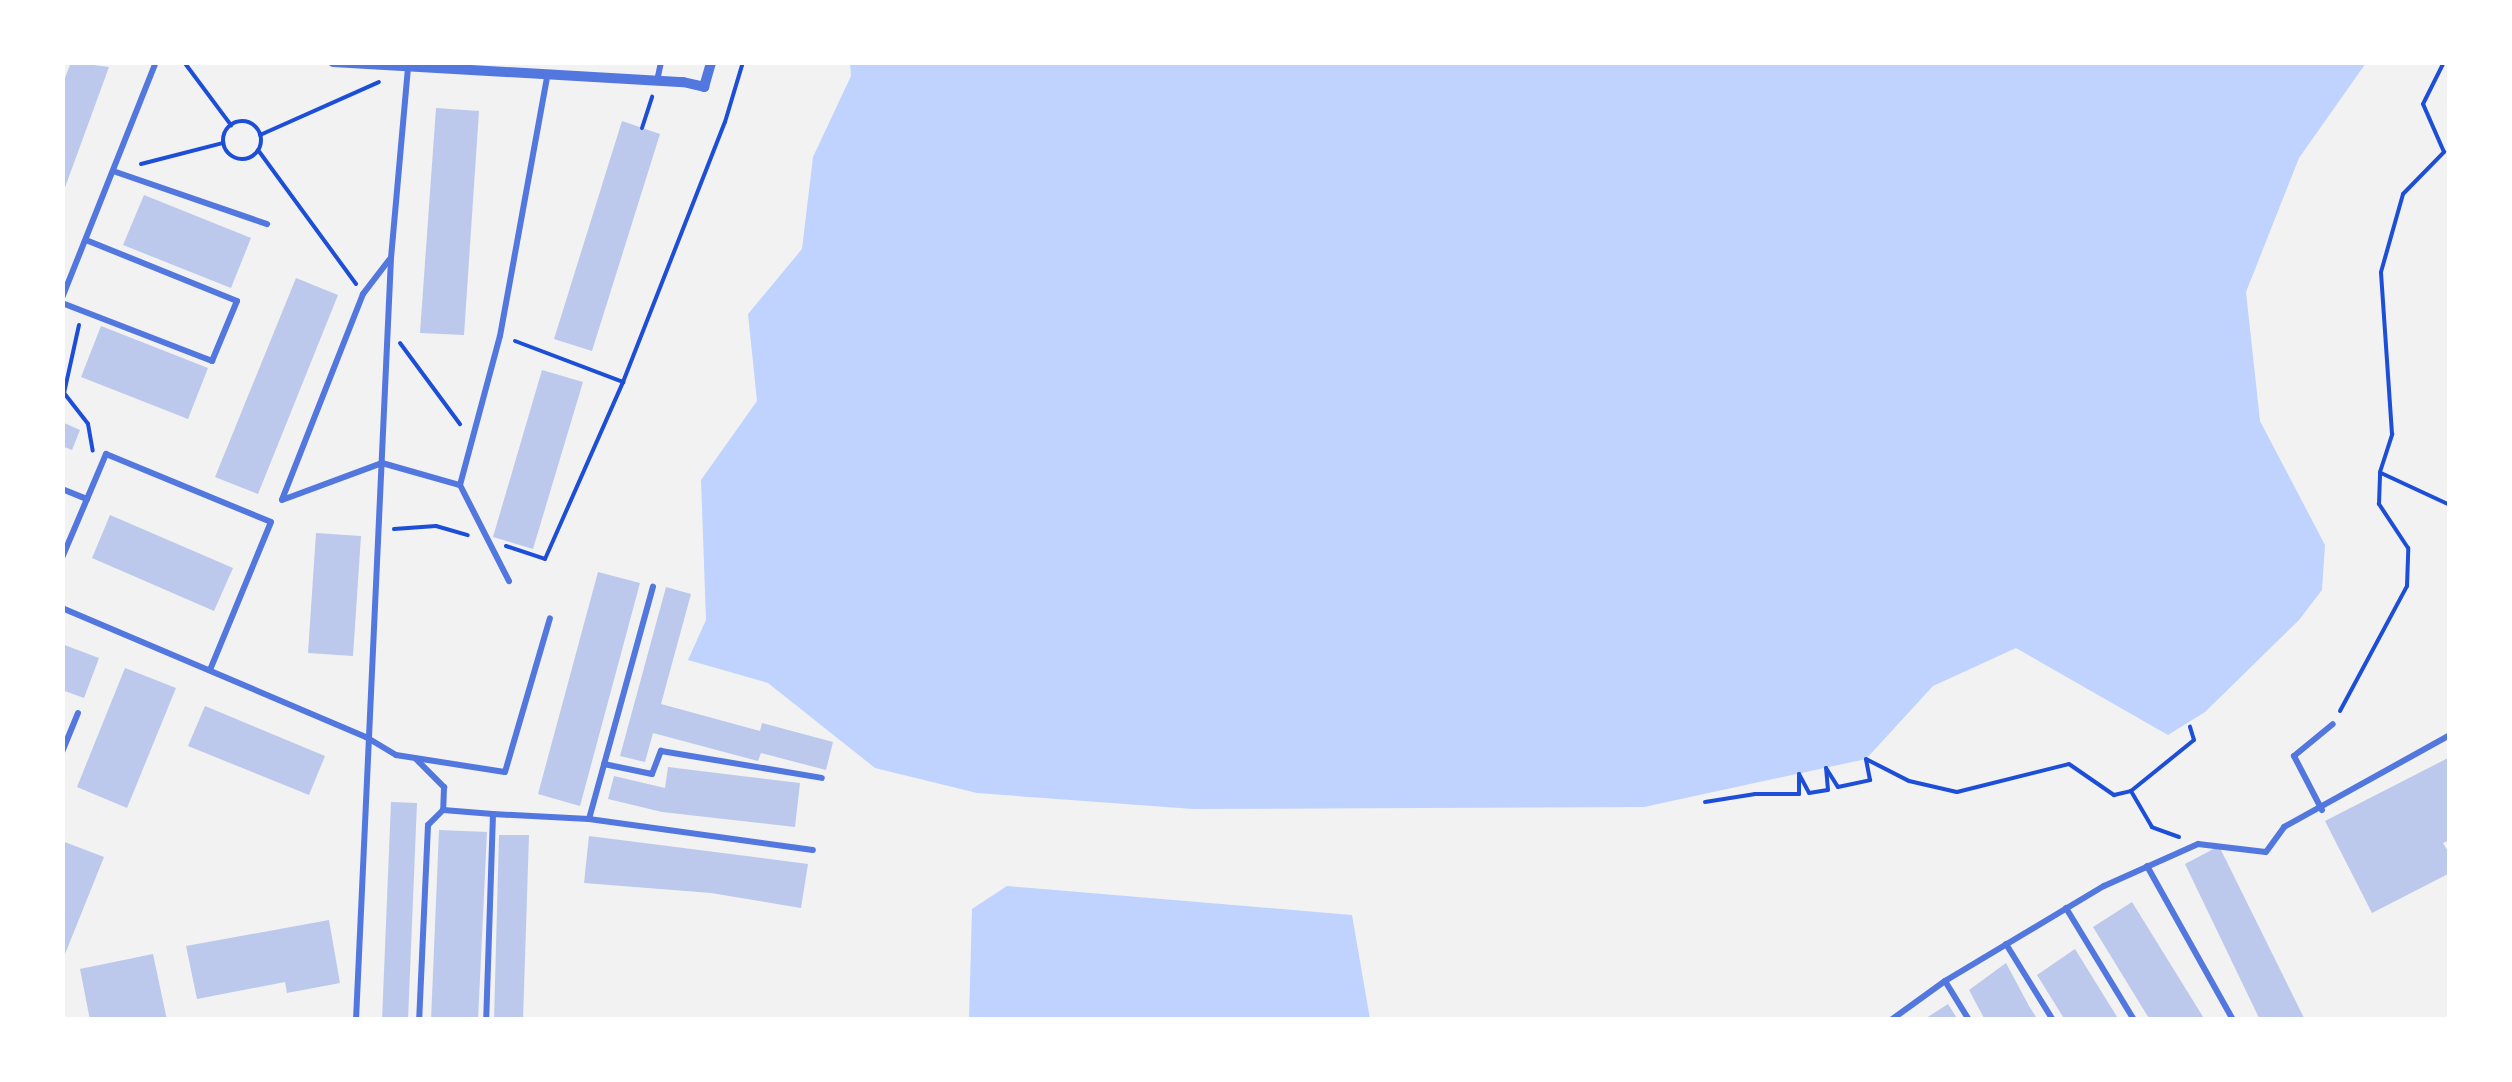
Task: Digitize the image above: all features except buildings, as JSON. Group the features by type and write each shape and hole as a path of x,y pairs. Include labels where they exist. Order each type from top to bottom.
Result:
{"street":[{"path":"334,62 408,68 457,66 655,87 704,87 711,62"}],"lane":[{"path":"86,240 237,302 212,361 62,300 156,62"},
{"path":"655,87 661,62"},
{"path":"356,1020 391,258 408,68"},
{"path":"509,581 460,486 500,336 548,78"},
{"path":"113,171 267,224"},
{"path":"391,258 363,294 282,500 382,463 460,486"},
{"path":"62,558 106,454 271,522 210,670"},
{"path":"62,489 87,499"},
{"path":"588,819 653,587"},
{"path":"62,608 366,737 396,755 504,772 550,618"},
{"path":"62,752 78,714"},
{"path":"2322,810 2294,756 2333,724"},
{"path":"1891,1020 2006,944 2147,866 2198,844 2266,852 2284,827 2322,810 2450,735"},
{"path":"604,764 652,774 661,751 822,778"},
{"path":"416,758 444,787 443,810 428,826 419,1020"},
{"path":"443,810 588,819 812,850"},
{"path":"486,1020 493,814"},
{"path":"2147,866 2232,1020"},
{"path":"2066,908 2134,1020"},
{"path":"2006,944 2052,1020"},
{"path":"1945,981 1969,1020"}],"path":[{"path":"184,62 232,125"},
{"path":"379,531 436,526 546,559 623,382 725,122 743,62"},
{"path":"2333,724 2407,586 2408,548 2379,504 2380,472 2392,434 2381,272 2402,194 2444,152 2423,104 2444,62"},
{"path":"260,135 408,68"},
{"path":"642,128 655,87"},
{"path":"224,143 231,156 246,159 258,150 260,135 250,123 232,125"},
{"path":"224,143 232,125"},
{"path":"113,171 224,143"},
{"path":"83,311 64,393 88,424 91,468"},
{"path":"500,336 623,382"},
{"path":"2380,472 2450,505"},
{"path":"1705,802 1754,794 1799,794 1799,774 1809,793 1828,790 1826,768 1838,787 1870,780 1866,759 1909,781 1956,792 2069,764 2114,796 2131,791 2194,740 2190,727"},
{"path":"2131,791 2152,827 2198,844"}],"water":[{"path":"850,63 2366,63 2299,158 2246,292 2260,421 2325,545 2322,590 2299,620 2205,712 2168,735 2016,648 1933,686 1866,759 1644,807 1193,809 977,793 875,768 768,683 688,660 706,620 701,480 757,401 748,314 802,249 813,157 851,76"},
{"path":"1007,886 1352,915 1370,1019 969,1019 972,909"}]}
